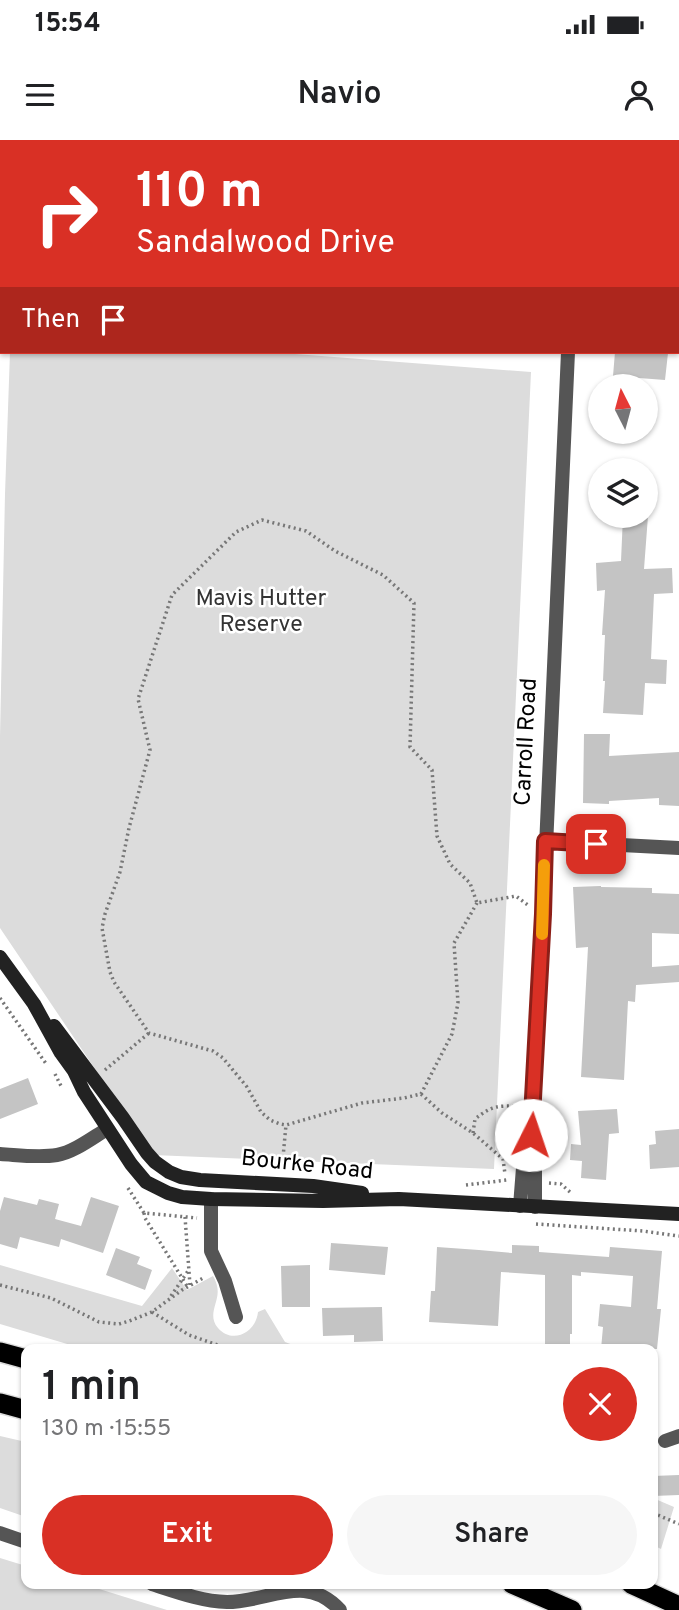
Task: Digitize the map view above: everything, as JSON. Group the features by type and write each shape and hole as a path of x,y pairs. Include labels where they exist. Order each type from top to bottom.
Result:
{"highway":[{"path":"0,1352 21,1358"},
{"path":"0,1403 21,1409"},
{"path":"524,1589 572,1610"},
{"path":"642,1589 679,1606"}],"main road":[{"path":"0,957 34,1004 70,1046 147,1153 160,1166 146,1182 83,1092 75,1071 61,1053 34,1004"},
{"path":"107,1129 123,1118"},
{"name":"Bourke Road","path":"160,1166 181,1177 313,1186 399,1199"},
{"path":"211,1181 211,1199"},
{"name":"Bourke Road","path":"146,1182 174,1195 211,1199 399,1199 679,1214"}],"street":[{"name":"Carroll Road","path":"527,1206 524,1155 531,1135 533,1105 568,354"},
{"path":"545,841 679,848"},
{"path":"0,1154 57,1154 68,1151 107,1129"},
{"path":"211,1199 212,1254 225,1281 236,1317"},
{"path":"0,1534 21,1540"},
{"path":"168,1589 218,1601 239,1601 287,1589"},
{"path":"297,1589 321,1594 340,1610"}],"path":[{"path":"262,520 306,531 335,551 383,575 414,603 410,747 432,771 437,836 450,864 470,883 477,903 454,943 458,1003 452,1034 421,1094 346,1107 286,1125 270,1119 261,1112 247,1087 223,1058 213,1051 149,1033 110,972 102,928 120,872 150,750 138,699 173,596 236,532 262,520"},
{"path":"477,903 516,896 543,914"},
{"path":"0,998 54,1074"},
{"path":"105,1070 149,1033"},
{"path":"421,1094 503,1159 506,1180"},
{"path":"473,1133 475,1119 492,1107 533,1105"},
{"path":"282,1171 286,1125"},
{"path":"454,1186 515,1181"},
{"path":"543,1184 561,1184 575,1196"},
{"path":"144,1213 189,1286"},
{"path":"185,1217 189,1286"},
{"path":"532,1224 679,1236"},
{"path":"169,1300 189,1269"},
{"path":"0,1285 51,1298 99,1322 119,1324 152,1312 211,1274"},
{"path":"152,1312 189,1335 215,1344"},
{"path":"658,1515 679,1524"}],"green space":[{"name":"Mavis Hutter Reserve","path":"10,354 295,354 531,372 494,1169 153,1155 0,928 0,737"},
{"path":"0,1265 142,1306 172,1268 187,1290 213,1276 218,1292 213,1318 224,1333 237,1336 243,1334 253,1325 258,1312 265,1309 285,1342 290,1344 67,1344 0,1324"},
{"path":"0,1436 21,1441 21,1515 0,1508"},
{"path":"658,1500 674,1507 661,1549 658,1548"},
{"path":"0,1558 21,1564 21,1589 99,1589 167,1610 0,1610"}],"building":[{"path":"615,354 668,354 665,380 658,379 658,374 613,374"},
{"path":"622,528 647,528 644,569 672,568 673,593 654,594 651,659 667,660 666,684 645,683 643,715 603,713 605,635 602,635 605,590 597,591 596,563 621,561"},
{"path":"584,734 610,734 609,756 679,752 679,806 659,805 659,798 609,801 609,804 583,803"},
{"path":"573,887 652,888 652,893 679,894 679,934 652,933 652,967 679,965 679,982 636,985 635,1002 628,1001 624,1080 581,1077 588,947 576,948"},
{"path":"28,1078 38,1104 0,1119 0,1089"},
{"path":"617,1109 619,1133 609,1134 606,1180 581,1178 582,1161 570,1160 571,1144 581,1145 578,1111"},
{"path":"679,1129 679,1167 650,1169 649,1145 656,1144 655,1131"},
{"path":"4,1197 37,1205 39,1199 59,1204 55,1219 81,1226 91,1197 119,1206 103,1253 61,1239 59,1247 20,1237 17,1249 0,1244 0,1211"},
{"path":"331,1243 388,1247 385,1275 329,1270"},
{"path":"512,1245 539,1246 539,1252 609,1257 610,1247 662,1251 657,1309 661,1309 658,1344 601,1344 603,1327 598,1326 600,1304 631,1307 633,1276 581,1272 581,1276 572,1275 570,1344 545,1344 545,1275 501,1272 498,1326 429,1322 431,1291 435,1291 437,1247 512,1253"},
{"path":"116,1248 140,1257 137,1264 152,1270 145,1290 106,1275"},
{"path":"310,1265 310,1307 282,1307 281,1266"},
{"path":"382,1307 383,1341 354,1342 354,1335 323,1336 322,1308"},
{"path":"679,1475 679,1495 658,1496 658,1476"}],"slow traffic":[{"path":"542,934 544,865"}],"route":[{"path":"531,1135 545,841 596,844"}]}
